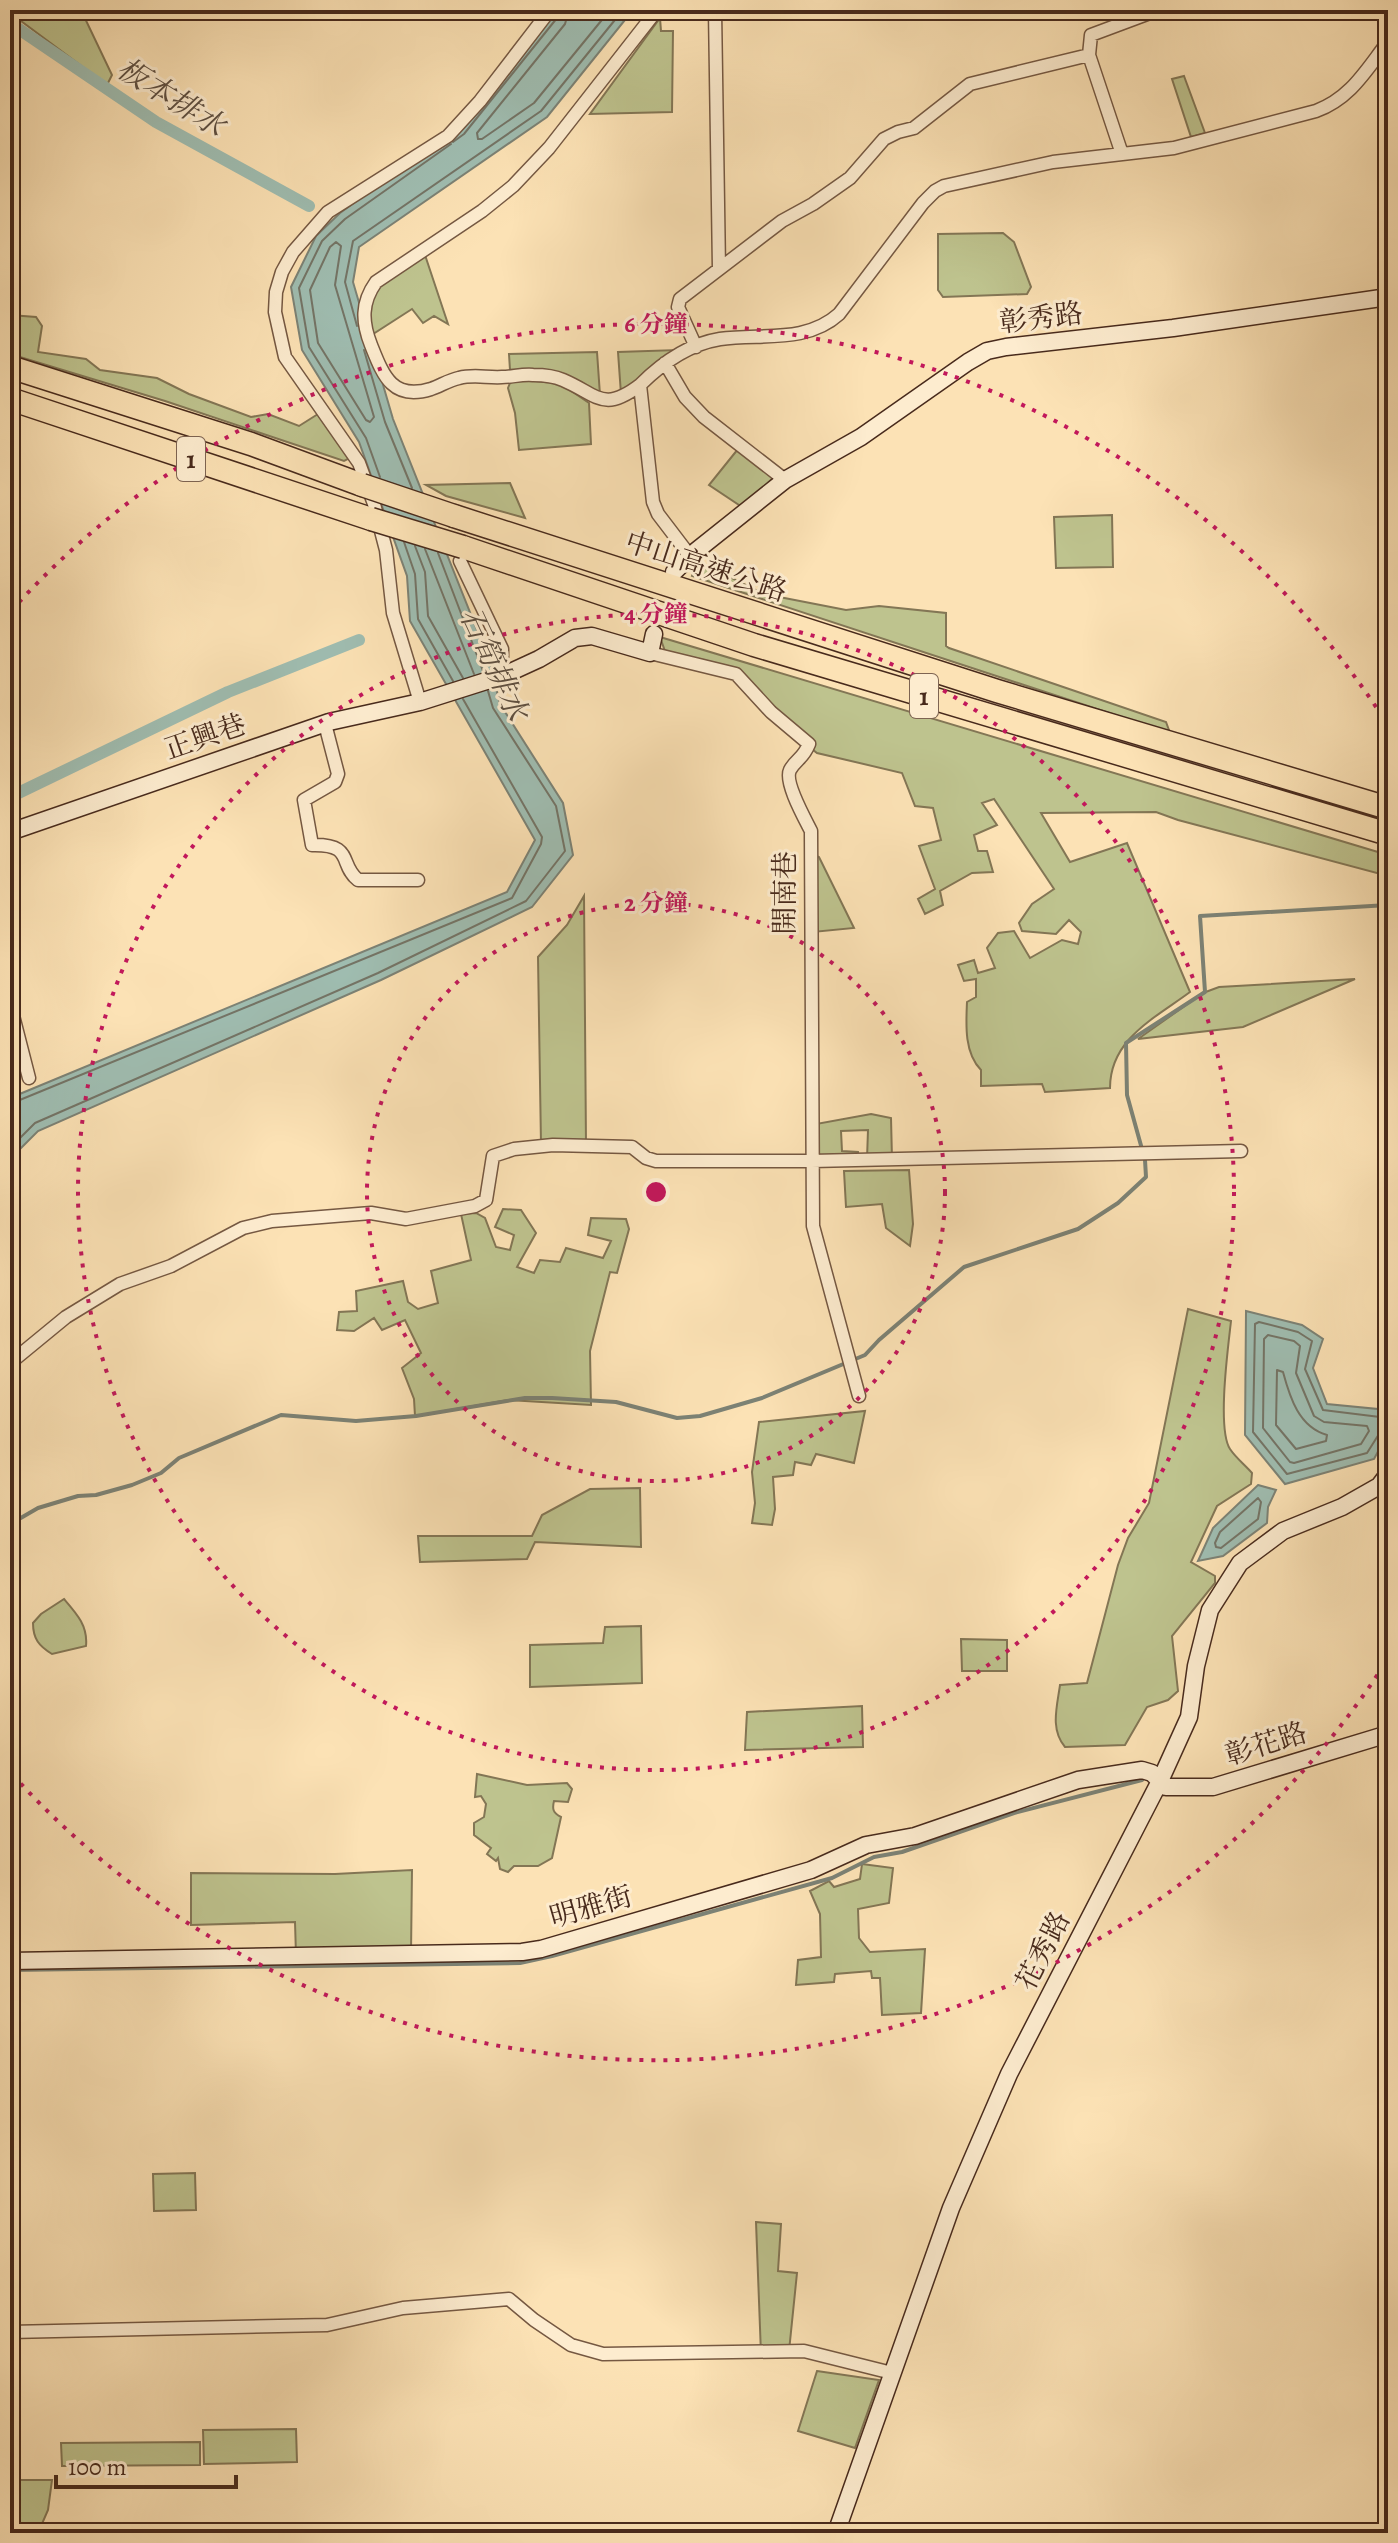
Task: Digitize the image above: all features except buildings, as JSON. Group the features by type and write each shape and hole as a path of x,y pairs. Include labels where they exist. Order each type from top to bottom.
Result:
{"highway":[{"name":"中山高速公路","path":"10,367 251,444 454,516 997,691 1388,808"},
{"name":"中山高速公路","path":"10,399 371,519 462,554 754,645 1388,834"}],"street":[{"path":"420,702 393,613 386,550 374,504 359,463 285,357 275,312 276,292 293,252 328,212 448,136 480,101 550,10"},
{"path":"657,10 532,168 482,211 376,282 367,297 363,313 364,328 384,376 394,387 405,392 429,389 467,376 525,374 558,378 592,397 609,401 620,398 665,363 696,347 720,339 805,333 823,327 839,314 923,203 939,188 1053,162 1174,148 1325,107 1354,88 1388,42"},
{"path":"715,10 719,269"},
{"path":"1122,154 1089,55 1091,35 1158,10"},
{"path":"696,347 678,304 680,299 782,221 850,178 884,139 914,128 970,84 1089,55"},
{"name":"彰秀路","path":"674,572 785,480 861,437 987,351 1388,297"},
{"path":"665,363 685,397 704,417 785,480"},
{"path":"640,385 653,502 658,514 690,556"},
{"path":"462,554 502,649 502,676"},
{"path":"650,653 654,634"},
{"name":"開南巷","path":"420,702 502,676 581,636 598,637 736,674 771,712 809,744 804,757 790,770 789,781 811,831 813,1226 859,1396"},
{"name":"正興巷","path":"10,832 325,724 420,702"},
{"path":"325,724 338,774 335,782 304,800 312,845 327,844 337,849 347,859 353,877 358,880 418,880"},
{"path":"10,1004 29,1078"},
{"path":"10,1363 66,1317 120,1284 171,1266 243,1228 272,1221 371,1213 406,1219 475,1206 486,1200 493,1156 514,1149 553,1145 632,1147 646,1158 656,1161 812,1161 1241,1151"},
{"name":"花秀路","path":"836,2533 951,2208 1009,2074 1160,1781 1189,1717 1196,1666 1210,1610 1240,1563 1283,1531 1342,1507 1379,1486 1388,1474"},
{"name":"彰花路","path":"1160,1781 1166,1787 1213,1787 1388,1734"},
{"name":"明雅街","path":"10,1961 522,1952 811,1870 866,1845 915,1836 1078,1780 1142,1770 1152,1773 1160,1781"},
{"path":"10,2332 327,2325 403,2308 509,2299 571,2345 603,2354 804,2351 892,2373"}],"green space":[{"path":"18,10 81,10 112,75 107,85 17,18"},
{"path":"660,18 661,31 673,31 672,112 590,114"},
{"path":"1184,76 1205,133 1191,137 1172,79"},
{"path":"1003,233 1014,242 1031,287 1027,294 943,297 938,290 938,234"},
{"path":"425,255 448,324 434,316 423,323 412,309 370,336 368,310 378,286"},
{"path":"10,315 36,317 42,326 38,352 86,359 100,370 157,378 189,394 251,417 268,414 299,426 318,414 350,458 344,461 165,401 10,354"},
{"path":"677,350 621,394 618,352"},
{"path":"597,352 600,395 557,374 510,370 509,354"},
{"path":"519,379 561,384 589,403 591,444 519,450 515,413 508,388 510,383"},
{"path":"738,449 774,477 742,507 709,485"},
{"path":"510,483 525,518 446,496 426,485"},
{"path":"1112,515 1113,567 1056,568 1054,517"},
{"path":"698,561 764,594 846,610 879,606 946,613 946,646 949,648 1166,722 1170,733 692,576"},
{"path":"660,637 1388,855 1388,876 1156,812 1041,813 1070,862 1127,843 1190,992 1149,1021 1126,1043 1112,1071 1110,1088 1045,1092 1042,1084 981,1086 981,1070 969,1047 967,1029 967,1002 976,997 976,979 964,981 958,965 974,960 978,973 995,968 987,948 998,933 1014,931 1030,958 1062,940 1078,944 1081,932 1069,920 1056,934 1022,931 1019,923 1032,904 1054,889 994,799 982,803 997,825 974,835 978,851 987,851 993,872 972,873 940,891 943,905 925,914 918,899 935,889 919,846 941,840 933,808 915,806 902,773 817,753 784,727 735,674 666,654"},
{"path":"814,855 819,857 854,928 813,932"},
{"path":"584,896 586,1145 541,1144 538,957 567,925"},
{"path":"1355,979 1243,1027 1138,1039 1203,993 1219,987"},
{"path":"871,1114 891,1118 892,1159 867,1159 868,1130 841,1131 842,1151 858,1152 859,1159 817,1155 816,1124"},
{"path":"909,1170 913,1224 910,1246 886,1228 882,1204 846,1207 844,1171"},
{"path":"503,1209 521,1210 536,1233 517,1267 534,1273 540,1260 560,1262 566,1248 603,1258 611,1241 588,1235 591,1218 626,1219 629,1229 617,1273 610,1272 590,1351 591,1405 508,1400 415,1416 414,1399 402,1368 421,1353 405,1320 382,1330 374,1318 354,1331 337,1330 339,1312 357,1311 356,1291 403,1281 408,1302 418,1309 438,1303 431,1271 471,1260 461,1214 476,1213 485,1218 496,1247 510,1250 514,1235 495,1227"},
{"path":"1188,1309 1231,1321 1224,1388 1224,1424 1230,1449 1252,1473 1251,1484 1217,1506 1191,1562 1215,1576 1215,1583 1172,1636 1178,1691 1168,1700 1147,1707 1125,1745 1065,1747 1056,1725 1060,1685 1087,1683 1118,1565 1128,1538 1149,1503"},
{"path":"865,1411 854,1463 816,1454 811,1465 795,1462 793,1475 773,1477 775,1509 772,1525 752,1523 755,1503 752,1472 759,1422"},
{"path":"640,1488 641,1547 535,1542 527,1559 420,1562 418,1536 532,1536 542,1515 590,1489"},
{"path":"64,1599 83,1626 86,1646 52,1654 38,1642 33,1623"},
{"path":"641,1626 642,1683 530,1687 530,1645 603,1643 605,1627"},
{"path":"961,1639 1007,1640 1007,1671 962,1671"},
{"path":"862,1706 863,1747 745,1750 747,1712"},
{"path":"477,1774 527,1785 567,1783 572,1789 568,1802 554,1801 553,1804 553,1809 561,1817 552,1858 538,1866 514,1866 508,1872 500,1869 498,1858 496,1861 487,1854 491,1848 474,1835 474,1823 484,1817 486,1804 481,1796 475,1797"},
{"path":"862,1864 893,1868 889,1903 858,1909 859,1938 870,1952 925,1949 921,2013 882,2015 880,1978 872,1978 871,1971 835,1974 834,1982 796,1985 798,1960 821,1957 820,1914 810,1891 829,1881 834,1887 860,1879"},
{"path":"412,1870 411,1953 296,1955 295,1922 191,1925 191,1873 335,1874"},
{"path":"195,2173 196,2210 154,2211 153,2174"},
{"path":"756,2222 781,2224 778,2271 797,2273 789,2351 761,2354"},
{"path":"817,2371 879,2380 855,2448 798,2431"},
{"path":"296,2429 297,2462 204,2464 203,2430"},
{"path":"200,2442 200,2465 62,2466 61,2443"},
{"path":"10,2480 52,2480 48,2510 38,2533 10,2533"}],"water":[{"path":"553,10 633,10 547,117 359,247 353,282 393,419 489,660 500,704 563,803 573,855 532,907 381,980 38,1131 10,1159 10,1098 507,892 535,840 410,621 407,576 359,442 302,350 291,287 316,236 340,213 457,129"},
{"path":"1246,1311 1302,1325 1323,1339 1313,1368 1327,1404 1388,1410 1388,1433 1374,1459 1285,1484 1245,1435"},
{"path":"1258,1485 1276,1490 1268,1507 1267,1523 1223,1556 1198,1561 1213,1528"}],"waterway":[{"name":"板本排水","path":"10,23 156,122 309,206"},
{"path":"10,797 228,692 359,640"},
{"path":"10,1530 19,1519 38,1508 132,1485 161,1473 179,1458 281,1415 356,1421 416,1416 525,1398 552,1398 616,1402 677,1418 700,1416 762,1398 865,1355 964,1267 1078,1229 1118,1203 1146,1177 1145,1160 1127,1095 1126,1043 1205,992 1200,916 1388,905"},
{"path":"10,1970 520,1963 832,1878 874,1857 902,1852 1014,1813 1142,1780"}],"water label":[{"name":"石筍排水","path":"494,664"}]}
